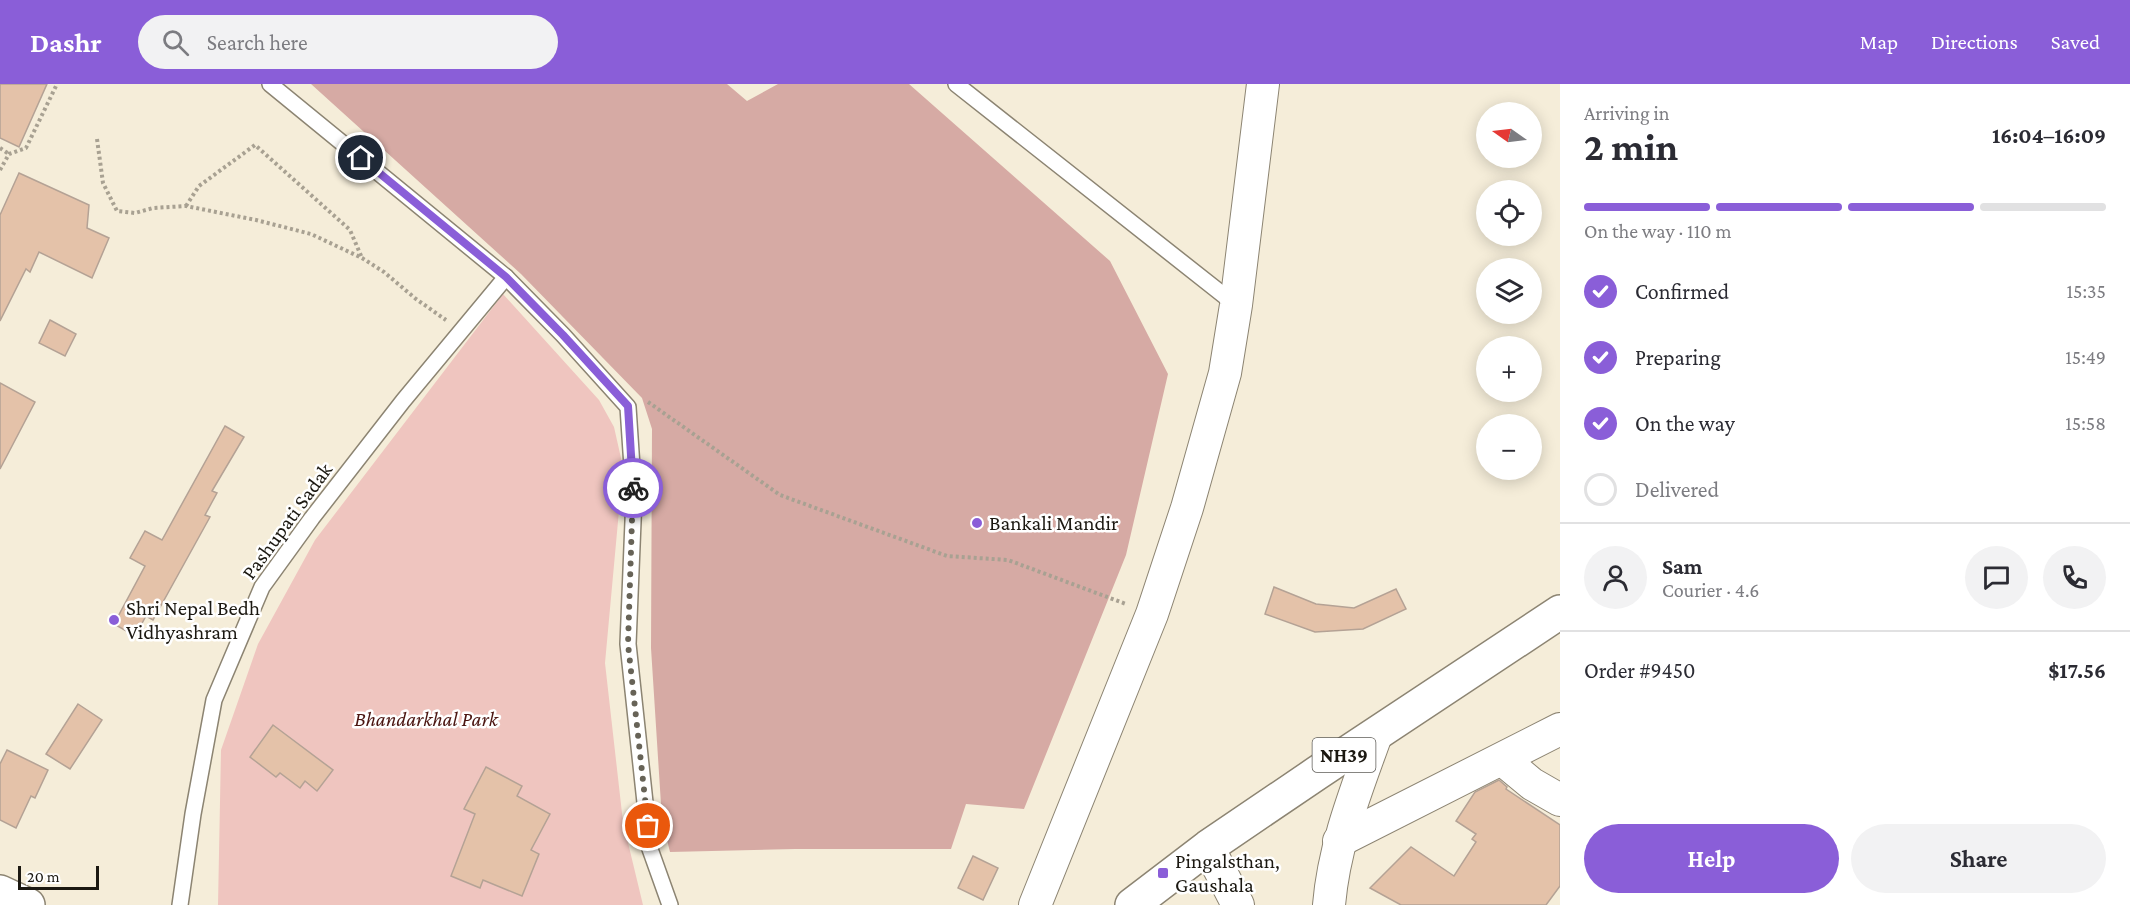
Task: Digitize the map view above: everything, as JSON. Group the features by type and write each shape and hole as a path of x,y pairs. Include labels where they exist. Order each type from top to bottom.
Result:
{"highway":[{"name":"NH39","path":"1132,905 1208,847 1560,612"},
{"path":"0,892 28,905"}],"street":[{"path":"1035,905 1152,614 1187,508 1225,373 1236,305 1263,84"},
{"path":"1339,841 1503,760 1560,729"},
{"path":"1329,905 1331,879 1339,841 1376,735"},
{"path":"1503,760 1532,784 1560,800"},
{"path":"1208,847 1238,905"}],"lane":[{"path":"270,84 506,277 628,406 634,497 628,644 650,849 670,905"},
{"path":"956,84 1236,305"},
{"name":"Pashupati Sadak","path":"180,905 193,814 214,700 262,587 402,401 506,277"}],"path":[{"path":"0,170 9,154 26,148 57,84"},
{"path":"97,139 104,183 117,211 135,213 153,208 186,206 311,234 363,258 461,331"},
{"path":"186,206 199,186 255,145 350,230 363,258"},
{"path":"0,148 9,154"},
{"path":"628,406 642,398 780,495 947,556 1008,560 1152,614"}],"green space":[{"name":"Bhandarkhal Park","path":"503,294 599,400 614,427 623,467 605,663 623,822 643,905 218,905 221,750 258,644 315,540"}],"shaded area":[{"path":"311,84 727,84 747,101 778,84 909,84 1110,261 1168,374 1126,555 1024,809 966,804 951,849 670,852 662,820 651,648 652,429 642,398 521,274"}],"building":[{"path":"0,84 47,84 19,147 0,138"},
{"path":"19,173 89,205 87,228 109,238 92,278 39,252 30,272 26,269 0,321 0,215"},
{"path":"50,320 76,334 65,356 39,343"},
{"path":"0,383 35,402 0,469"},
{"path":"225,426 244,437 212,491 217,493 205,515 210,517 153,620 146,616 135,636 114,624 145,566 130,558 145,531 162,540"},
{"path":"1274,587 1316,604 1354,608 1396,589 1406,609 1363,629 1315,632 1265,614"},
{"path":"78,704 102,720 70,769 46,754"},
{"path":"273,725 333,770 317,791 305,781 300,788 280,773 276,777 250,757"},
{"path":"7,750 48,770 35,798 31,796 16,828 0,820 0,764"},
{"path":"486,767 522,786 517,796 550,814 531,850 539,854 522,896 483,880 480,888 451,876 475,814 464,809"},
{"path":"1499,780 1507,787 1506,789 1560,825 1560,886 1546,905 1401,905 1370,888 1411,847 1454,876 1476,842 1472,839 1476,834 1456,821 1475,792"},
{"path":"973,856 998,868 983,900 958,888"}],"way so far":[{"path":"633,488 628,644 648,826"}],"place":[{"name":"Bankali Mandir","path":"977,523"},
{"name":"Shri Nepal Bedh Vidhyashram","path":"114,620"},
{"name":"Pingalsthan, Gaushala","path":"1163,873"}],"route":[{"path":"361,158 506,277 628,406 633,488"}]}
